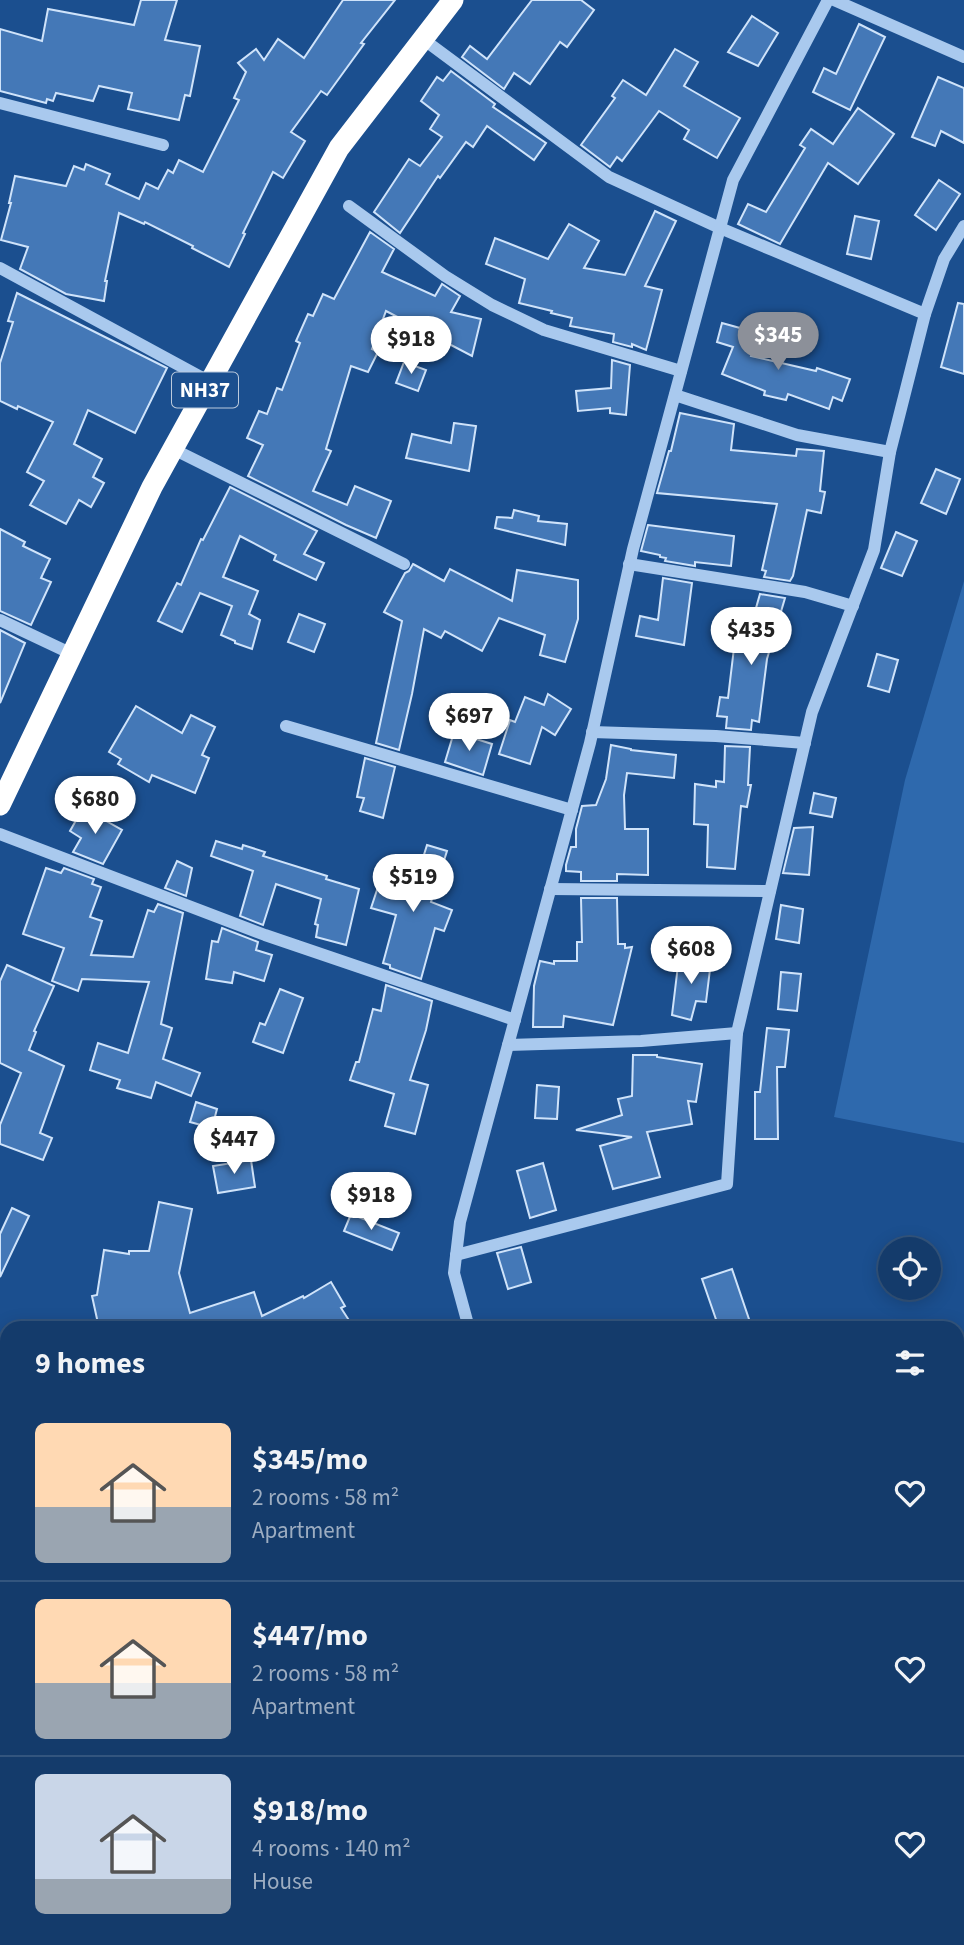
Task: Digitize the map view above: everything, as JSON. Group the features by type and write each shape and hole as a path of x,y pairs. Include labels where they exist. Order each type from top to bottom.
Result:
{"highway":[{"name":"NH37","path":"0,805 152,487 339,148 453,0"}],"street":[{"path":"467,1321 454,1273 460,1222 572,810 629,565 733,180 828,0"},
{"path":"834,0 964,57"},
{"path":"423,39 610,177 720,228 925,314"},
{"path":"0,103 163,145"},
{"path":"349,206 445,276 492,305 544,330 681,371"},
{"path":"456,1255 727,1184 737,1033 812,712 874,550 890,452 925,314 944,259 964,226"},
{"path":"0,268 210,382"},
{"path":"675,395 797,435 890,452"},
{"path":"173,449 404,564"},
{"path":"629,565 805,592 853,606"},
{"path":"0,620 72,654"},
{"path":"286,726 572,810"},
{"path":"592,733 716,736 805,743"},
{"path":"0,834 265,935 515,1020"},
{"path":"550,889 770,891"},
{"path":"508,1045 641,1041 737,1033"}],"shaded area":[{"path":"964,581 964,1143 834,1117 905,780"}],"building":[{"path":"141,0 177,0 165,40 200,46 190,96 185,95 179,120 128,109 132,93 99,86 93,101 56,93 53,101 47,99 46,103 0,91 0,29 42,41 48,9 134,25"},
{"path":"343,0 395,0 361,43 364,44 327,95 321,91 291,132 305,141 283,178 273,172 229,267 145,222 144,224 119,213 105,281 104,301 66,294 20,269 28,247 1,240 15,176 66,186 74,166 84,170 86,164 110,174 106,184 139,199 146,183 158,189 168,170 173,173 179,160 203,172 239,100 234,98 246,72 238,63 256,49 264,60 278,39 304,58"},
{"path":"532,0 581,0 594,10 567,47 560,42 530,84 514,73 504,89 462,57 470,46 487,59"},
{"path":"752,16 778,33 758,66 728,52"},
{"path":"859,24 885,37 850,110 813,92 824,68 836,74"},
{"path":"675,49 698,62 684,86 740,118 717,158 684,139 689,130 659,111 622,161 617,157 610,167 581,145 615,98 612,96 623,80 646,95"},
{"path":"451,71 495,104 493,107 546,143 534,160 487,126 473,147 466,142 440,178 438,176 400,233 374,212 409,159 420,166 442,137 430,129 439,115 421,101 437,77 443,81"},
{"path":"938,77 964,88 964,143 941,131 935,146 912,137"},
{"path":"858,108 894,134 858,184 828,163 780,244 738,224 748,204 766,212 805,148 800,145 811,129 833,144"},
{"path":"939,180 960,194 936,230 915,215"},
{"path":"655,211 676,221 645,286 662,290 646,350 632,344 632,347 613,342 614,334 570,326 572,318 519,303 525,279 486,264 495,238 548,259 569,224 599,241 584,268 625,275"},
{"path":"855,216 879,221 871,259 847,254"},
{"path":"370,232 394,249 382,272 435,296 442,284 460,296 451,312 481,319 472,356 386,311 372,349 378,352 368,372 351,366 326,449 331,451 313,491 347,505 355,486 391,501 376,538 248,476 263,445 247,438 259,411 267,414 277,388 282,390 300,343 296,341 308,314 313,316 323,294 334,299"},
{"path":"17,293 167,368 135,433 88,410 74,444 102,459 93,477 104,483 91,507 79,500 66,524 30,505 44,481 27,472 53,422 0,401 0,363 13,322 8,321"},
{"path":"958,303 964,304 964,374 941,367"},
{"path":"722,323 758,333 751,356 816,371 817,368 850,379 842,401 833,397 829,409 788,394 786,400 764,395 765,391 722,374 733,347 717,342"},
{"path":"612,360 630,365 626,415 610,413 610,408 578,411 576,391 611,388"},
{"path":"404,362 426,370 418,391 396,383"},
{"path":"680,413 734,424 731,450 796,456 797,449 824,451 820,491 825,492 821,513 807,510 790,581 764,577 766,571 762,570 777,504 657,493"},
{"path":"454,423 476,426 469,471 406,458 412,434 451,443"},
{"path":"936,469 960,479 946,514 921,503"},
{"path":"230,487 317,531 304,554 324,563 316,580 274,560 276,555 240,536 223,577 258,591 249,614 260,620 252,649 221,635 232,606 200,593 182,632 158,621 177,583 181,585 201,539 203,540"},
{"path":"514,510 539,516 538,521 567,524 565,545 495,528 497,517 512,518"},
{"path":"648,525 734,536 731,566 695,562 695,566 665,561 666,558 660,555 641,551"},
{"path":"0,529 25,542 23,546 50,559 41,578 51,582 31,625 0,611"},
{"path":"896,532 917,541 902,576 881,568"},
{"path":"413,564 444,581 450,569 512,601 517,570 578,580 578,619 565,662 540,655 545,635 499,618 482,651 445,631 441,638 424,629 399,750 376,743 402,621 384,612 405,573"},
{"path":"663,578 692,583 684,645 636,636 640,616 658,620"},
{"path":"760,594 785,598 767,659 759,722 752,720 751,730 726,728 727,717 717,716 720,697 728,698 734,648 744,650"},
{"path":"299,614 325,624 314,652 288,642"},
{"path":"0,630 25,643 0,703"},
{"path":"877,654 898,660 889,692 868,686"},
{"path":"548,694 571,709 555,735 542,727 530,764 499,754 510,720 515,722 525,697 544,705"},
{"path":"136,706 182,733 191,715 215,727 202,755 209,758 195,793 152,775 149,782 118,764 121,759 109,752"},
{"path":"454,732 492,744 483,775 445,762"},
{"path":"611,745 676,755 674,778 627,773 624,795 625,829 648,829 648,875 617,874 617,881 581,881 581,872 566,871 566,865 571,847 576,847 576,829 582,806 596,805 606,779"},
{"path":"725,746 750,747 748,785 751,785 747,807 741,806 735,869 707,867 708,825 694,824 695,784 716,787 716,781 724,782"},
{"path":"365,758 395,767 383,818 360,811 364,798 357,797"},
{"path":"814,793 836,798 832,817 810,813"},
{"path":"83,808 122,830 103,864 73,852 81,838 70,831"},
{"path":"813,827 809,875 783,873 794,828"},
{"path":"216,841 242,849 243,845 265,852 263,856 359,889 346,945 316,937 318,925 315,924 321,899 276,884 263,925 240,916 253,871 211,856"},
{"path":"427,845 447,851 431,902 452,910 444,931 435,928 421,979 383,963 396,915 371,908 379,884 391,888 394,873 417,877"},
{"path":"177,861 192,868 186,896 165,888"},
{"path":"46,868 61,873 64,868 94,879 92,884 101,887 90,917 102,921 91,955 133,957 148,910 154,912 158,904 183,913 161,1024 172,1028 163,1059 200,1073 191,1096 156,1082 151,1098 117,1088 120,1080 90,1070 98,1043 128,1053 149,982 82,979 78,991 52,981 64,948 23,934"},
{"path":"581,898 617,898 618,944 625,944 625,948 632,947 613,1025 564,1016 563,1027 533,1027 534,986 540,961 554,964 554,961 577,961 577,942 582,942"},
{"path":"781,905 803,909 799,943 776,939"},
{"path":"222,928 258,942 256,950 272,955 264,981 234,972 232,983 206,979 212,941 218,942"},
{"path":"679,957 711,961 706,1002 696,1001 691,1020 672,1015"},
{"path":"7,965 54,986 34,1031 36,1032 29,1050 64,1066 40,1133 52,1138 43,1160 0,1144 0,1125 21,1073 0,1063 0,981"},
{"path":"781,972 801,974 797,1011 778,1009"},
{"path":"386,985 432,1001 410,1080 428,1085 415,1134 385,1126 394,1094 350,1080 356,1062 359,1062 373,1009 381,1011"},
{"path":"280,989 303,998 283,1053 253,1042 260,1023 265,1025"},
{"path":"767,1028 789,1030 785,1067 777,1067 778,1139 755,1139 755,1092 760,1092"},
{"path":"633,1055 657,1055 702,1064 696,1102 688,1101 692,1124 647,1132 660,1177 613,1189 600,1146 632,1137 576,1130 622,1115 618,1099 632,1096"},
{"path":"537,1085 559,1087 557,1119 535,1118"},
{"path":"196,1102 217,1109 212,1128 190,1122"},
{"path":"251,1160 255,1187 218,1193 213,1166"},
{"path":"543,1163 556,1210 530,1218 517,1171"},
{"path":"159,1202 192,1209 179,1273 190,1313 254,1292 262,1316 303,1296 304,1298 331,1282 345,1306 341,1308 349,1321 97,1321 92,1296 97,1295 104,1250 129,1254 129,1251 149,1251"},
{"path":"12,1208 29,1216 0,1277 0,1234"},
{"path":"351,1214 399,1233 392,1250 344,1231"},
{"path":"521,1247 531,1282 508,1289 497,1253"},
{"path":"732,1269 750,1321 717,1321 702,1279"}]}
